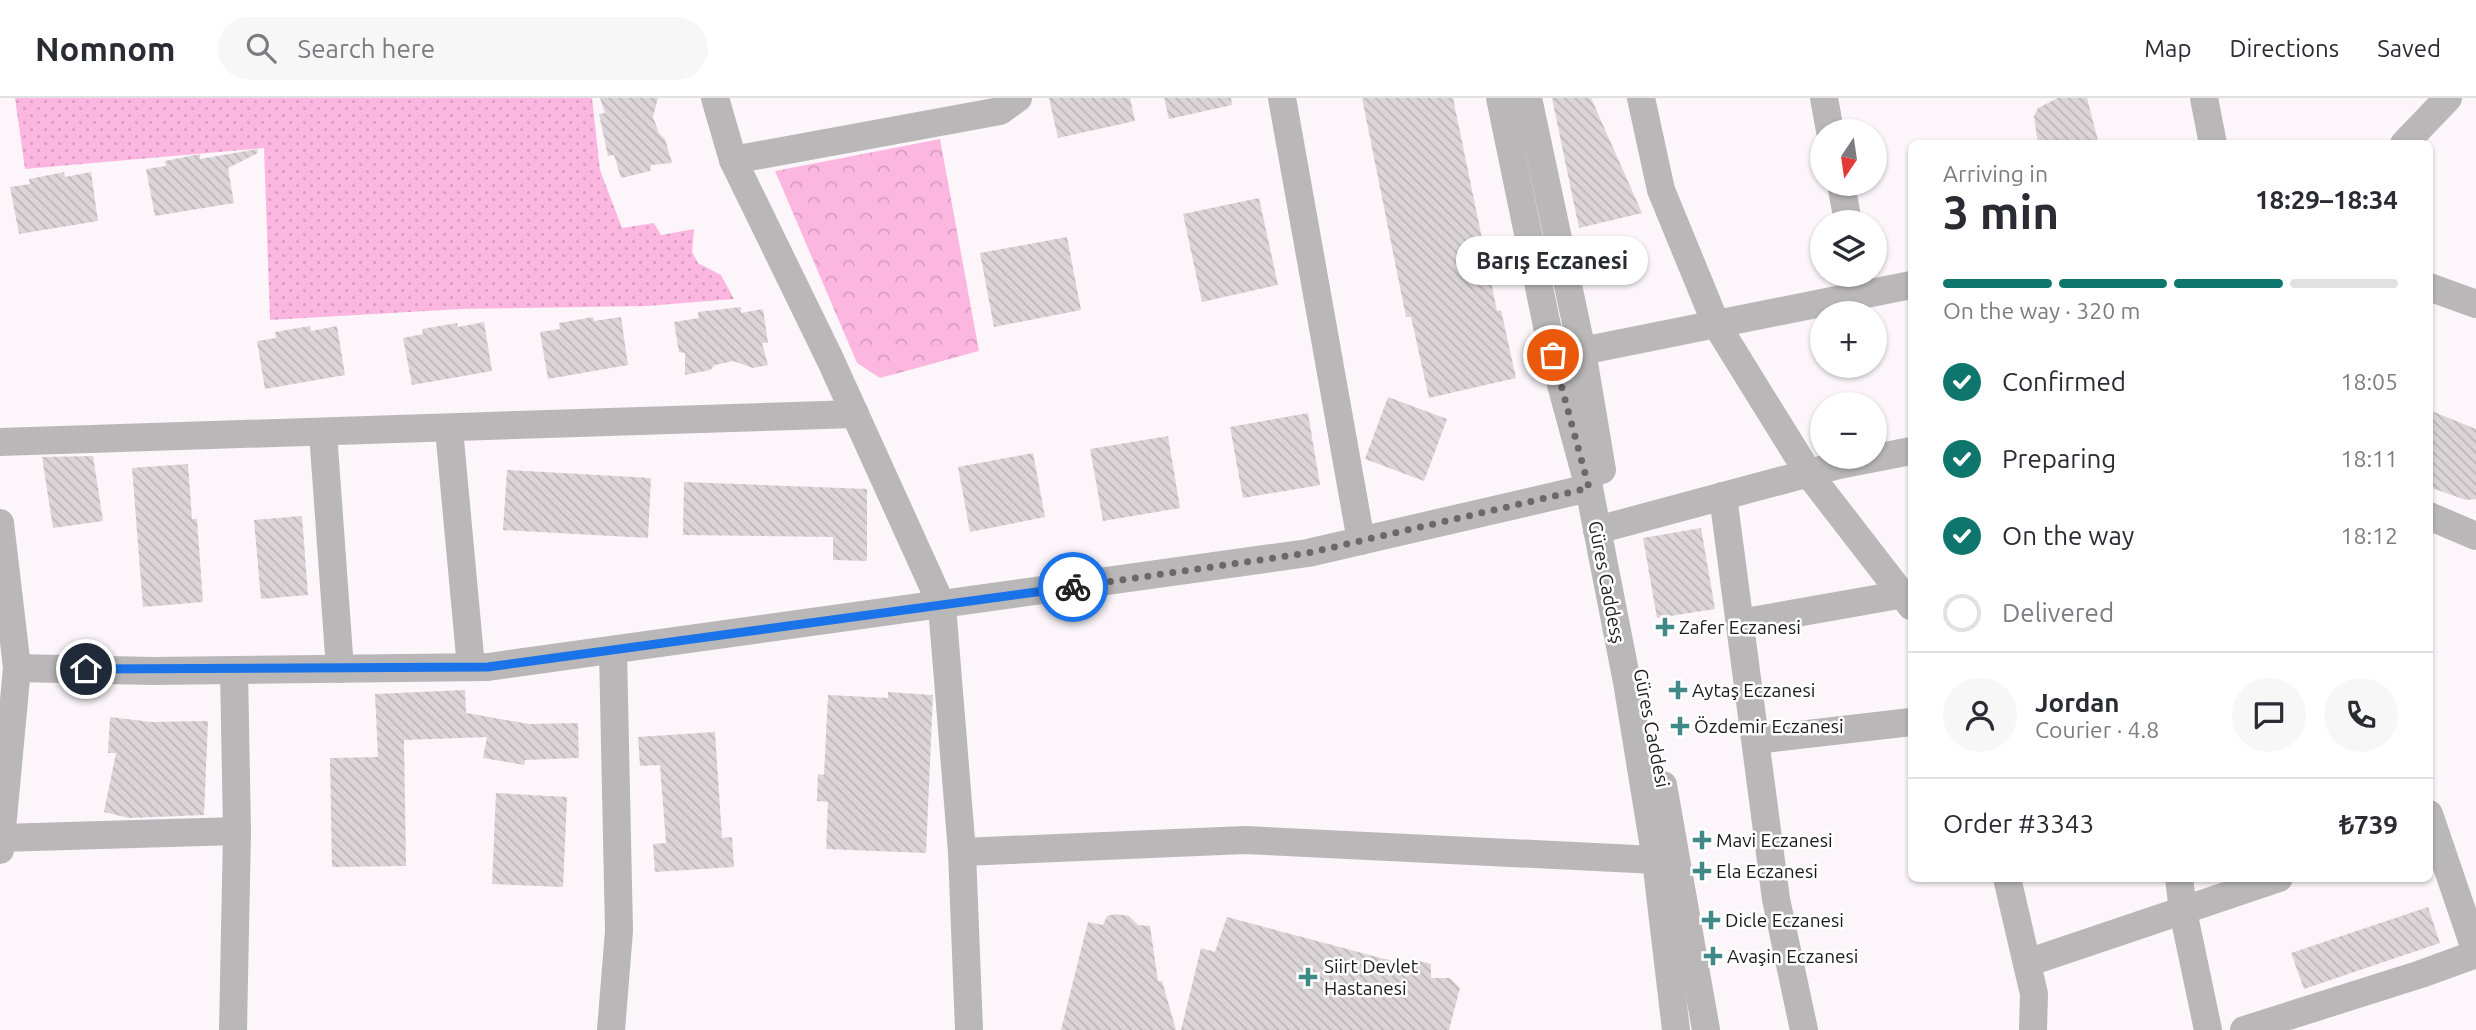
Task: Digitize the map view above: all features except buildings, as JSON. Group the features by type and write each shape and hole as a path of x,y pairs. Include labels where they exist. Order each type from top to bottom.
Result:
{"street":[{"path":"715,98 733,160 855,414 942,606 962,852 969,1030"},
{"path":"733,160 1000,111 1018,98"},
{"path":"1282,98 1361,541"},
{"name":"Güres Caddesş","path":"1500,98 1553,355 1589,488 1605,527 1656,860 1676,1030"},
{"name":"Güres Caddesi","path":"1528,98 1582,351 1597,449 1605,527 1706,1030"},
{"path":"1641,98 1661,190 1716,324 1809,474 1907,600"},
{"path":"1824,98 1828,119"},
{"path":"2204,98 2212,140"},
{"path":"2408,140 2448,98"},
{"path":"1887,285 1908,285"},
{"path":"1582,351 1716,324 1854,287"},
{"path":"2433,288 2476,304"},
{"path":"0,442 855,414"},
{"path":"449,429 471,667"},
{"path":"323,433 340,669"},
{"path":"1605,527 1809,474 1908,452"},
{"path":"17,668 234,670 471,667 613,651 1308,553 1589,488"},
{"path":"1723,496 1776,899 1804,1030"},
{"path":"2433,517 2474,530"},
{"path":"0,523 5,594 17,668 1,842 237,831"},
{"path":"1740,623 1907,600"},
{"path":"611,1030 619,931 613,651"},
{"path":"233,1030 237,831 234,670"},
{"path":"1756,740 1908,722"},
{"path":"2244,1030 2421,974 2476,953 2433,831"},
{"path":"962,852 1245,840 1656,860"},
{"path":"2008,882 2034,994 2033,1030"},
{"path":"2179,882 2208,1030"},
{"path":"2027,963 2267,882"}],"green space":[{"path":"15,98 592,98 600,170 622,228 654,223 661,235 694,229 692,252 698,263 721,275 734,299 647,306 461,309 270,320 264,148 25,169"},
{"path":"940,139 979,351 880,378 857,363 775,171"}],"way so far":[{"path":"1073,587 1308,553 1589,488 1553,355"}],"place":[{"name":"Barış Eczanesi","path":"1553,355"},
{"name":"Zafer Eczanesi","path":"1665,627"},
{"name":"Aytaş Eczanesi","path":"1678,690"},
{"name":"Özdemir Eczanesi","path":"1680,726"},
{"name":"Mavi Eczanesi","path":"1702,840"},
{"name":"Ela Eczanesi","path":"1702,871"},
{"name":"Dicle Eczanesi","path":"1711,920"},
{"name":"Avaşin Eczanesi","path":"1713,956"},
{"name":"Siirt Devlet Hastanesi","path":"1308,977"}],"route":[{"path":"86,669 153,671 488,667 1073,587"}]}
